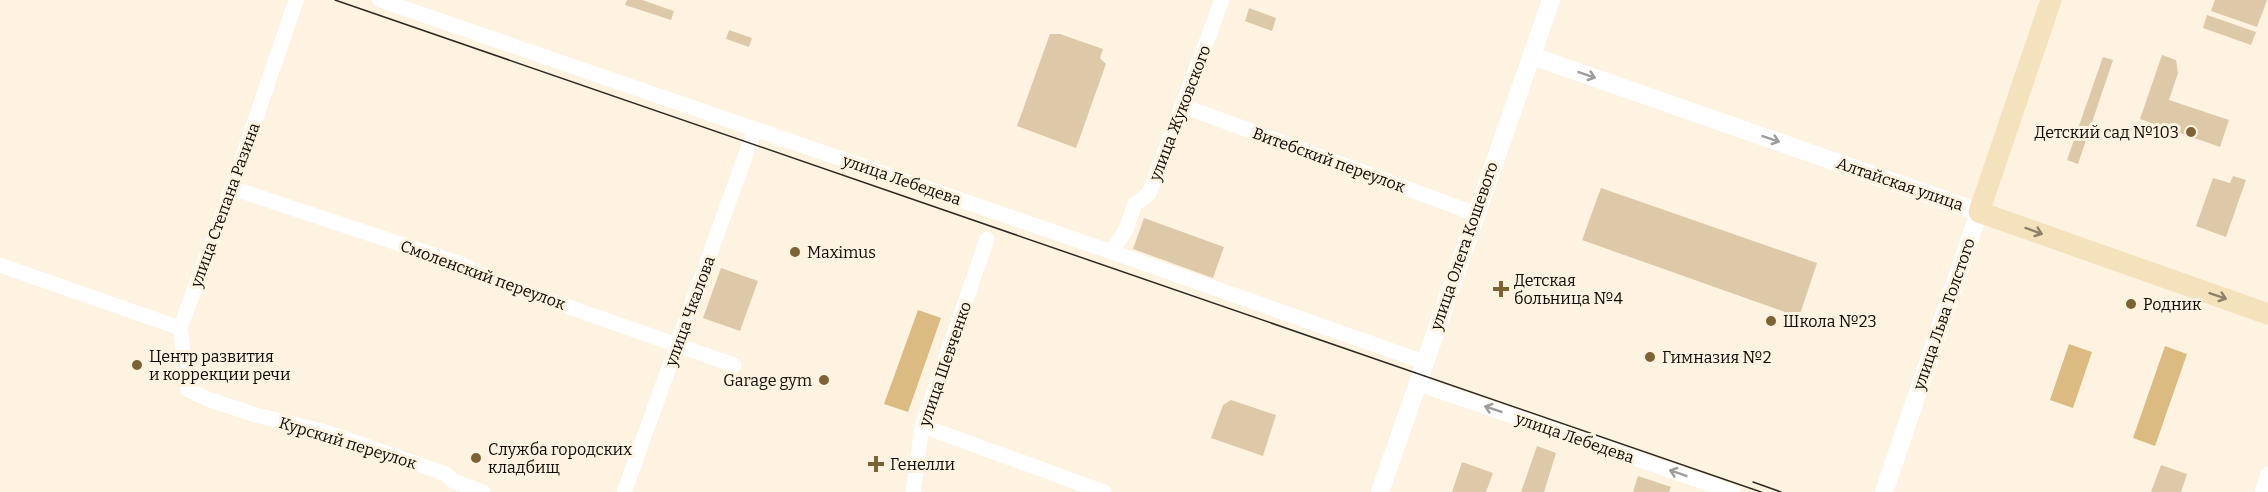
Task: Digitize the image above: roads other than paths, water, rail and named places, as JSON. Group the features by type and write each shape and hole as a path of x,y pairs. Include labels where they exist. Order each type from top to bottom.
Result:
{"main road":[{"name":"улица Льва Толстого","path":"1979,212 2051,0"},
{"name":"Алтайская улица","path":"1979,212 2268,314"}],"street":[{"name":"улица Степана Разина","path":"210,400 188,390 180,327 232,188 296,0"},
{"name":"улица Лебедева","path":"380,0 1424,362"},
{"name":"улица Жуковского","path":"1112,252 1136,204 1149,194 1222,0"},
{"name":"улица Олега Кошевого","path":"1380,492 1551,0"},
{"name":"Алтайская улица","path":"1532,56 1979,212"},
{"name":"Витебский переулок","path":"1183,106 1476,214"},
{"name":"улица Чкалова","path":"624,492 755,129"},
{"name":"Смоленский переулок","path":"232,188 455,262 489,279 734,365"},
{"name":"улица Льва Толстого","path":"1884,492 1979,212"},
{"name":"улица Шевченко","path":"913,492 922,426 987,239"},
{"path":"0,265 180,327"},
{"name":"улица Лебедева","path":"1416,383 1733,492"},
{"name":"Курский переулок","path":"210,400 256,415 326,432 446,474 453,482 483,492"},
{"path":"922,426 1104,492"},
{"path":"2262,492 2268,474"}],"tram line":[{"path":"335,0 1761,492"},
{"path":"1753,482 1781,492"}],"place":[{"name":"Детский сад №103","path":"2191,132"},
{"name":"Maximus","path":"795,252"},
{"name":"Детская больница №4","path":"1501,289"},
{"name":"Родник","path":"2131,304"},
{"name":"Школа №23","path":"1771,321"},
{"name":"Гимназия №2","path":"1650,357"},
{"name":"Центр развития и коррекции речи","path":"137,365"},
{"name":"Garage gym","path":"824,380"},
{"name":"Служба городских кладбищ","path":"476,458"},
{"name":"Генелли","path":"876,464"}]}
